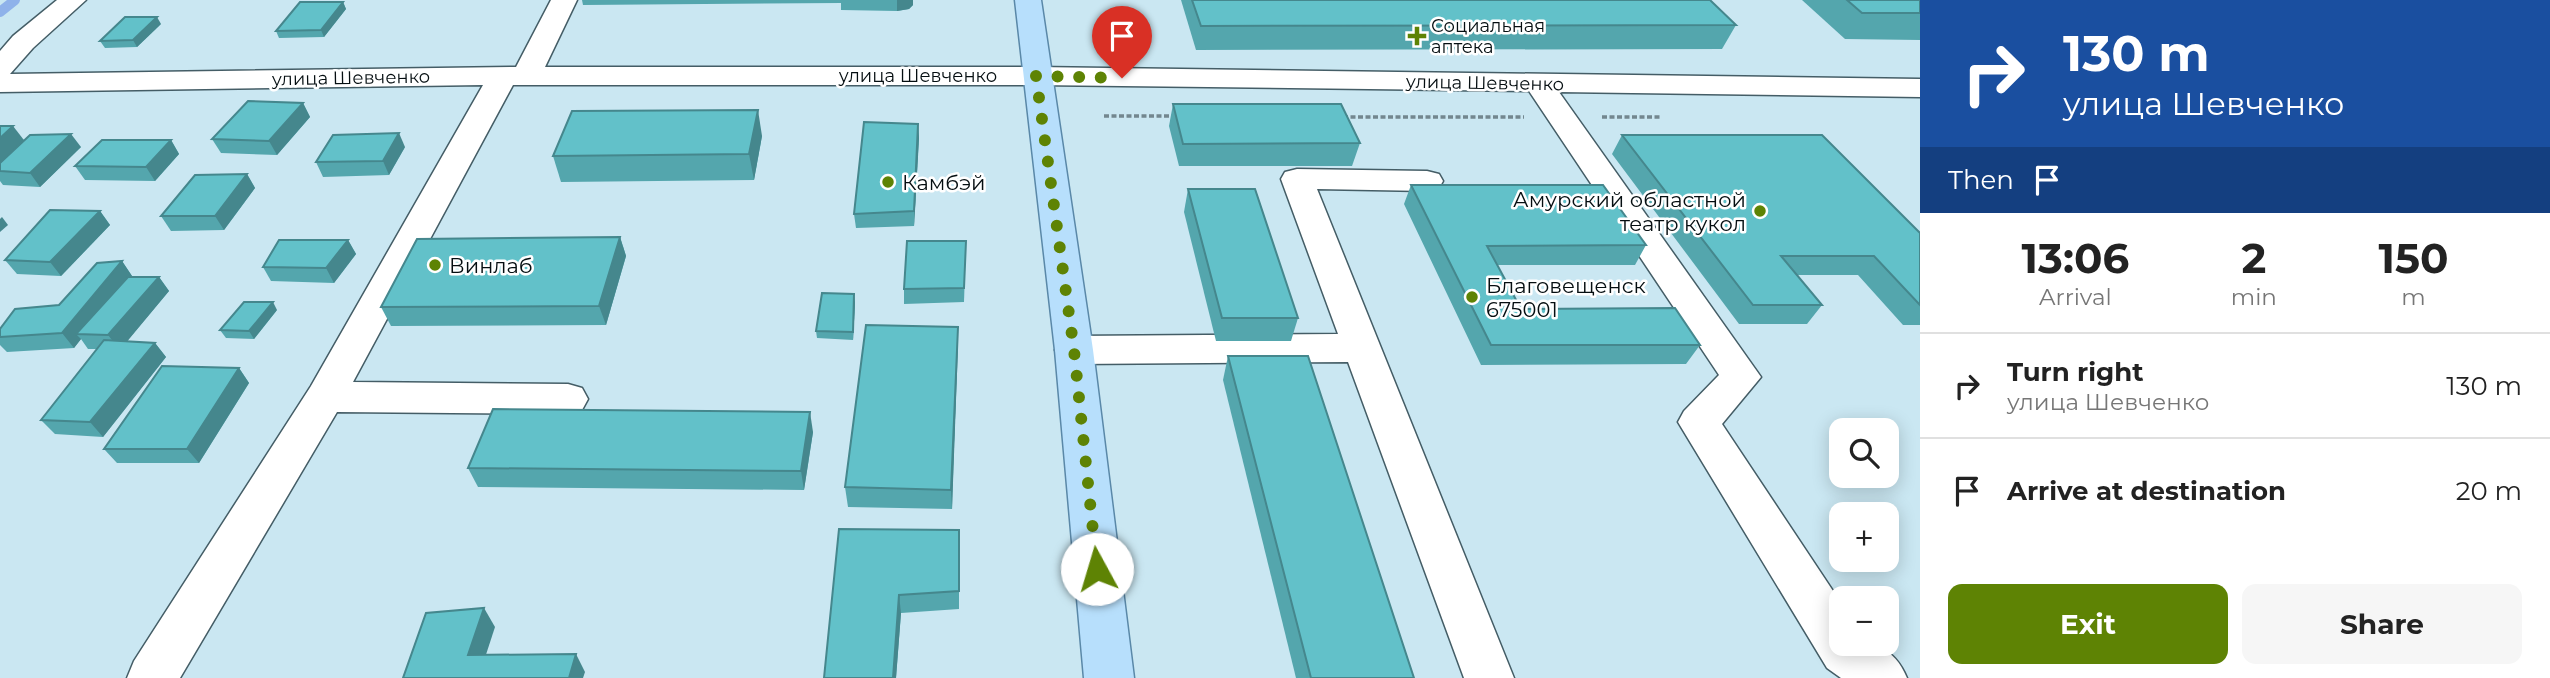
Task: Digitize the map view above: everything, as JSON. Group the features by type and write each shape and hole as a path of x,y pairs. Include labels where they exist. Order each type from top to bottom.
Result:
{"main road":[{"path":"1028,0 1074,350 1109,678"}],"street":[{"path":"0,68 23,42 73,0"},
{"path":"152,678 324,397 514,76 564,0"},
{"name":"улица Шевченко","path":"0,83 514,76 1036,76 1905,88"},
{"path":"1538,83 1741,377 1699,422 1845,652 1882,678"},
{"path":"1905,88 1920,113"},
{"path":"1427,181 1297,179 1489,678"},
{"path":"1074,350 1362,348"},
{"path":"324,397 568,398"}],"path":[{"path":"1104,116 1187,116"},
{"path":"1339,117 1671,117"}],"building":[{"path":"1192,0 1710,0 1736,25 1201,26"},
{"path":"1847,0 1920,0 1920,13 1862,13"},
{"path":"300,2 343,2 321,30 276,31"},
{"path":"125,17 157,17 133,40 100,41"},
{"path":"248,101 303,103 269,141 212,139"},
{"path":"1173,104 1341,104 1360,143 1183,144"},
{"path":"758,110 749,154 553,156 572,111"},
{"name":"Камбэй","path":"864,122 918,124 914,211 854,214"},
{"path":"0,126 13,126 0,138"},
{"path":"399,133 383,161 316,162 333,135"},
{"path":"71,134 30,173 0,171 0,163 30,135"},
{"name":"Амурский областной театр кукол","path":"1622,135 1822,135 1920,233 1920,305 1874,256 1781,256 1822,305 1753,305"},
{"path":"102,140 171,140 146,167 75,166"},
{"path":"247,174 215,216 161,216 195,175"},
{"path":"1411,185 1603,185 1646,245 1487,246 1521,309 1675,308 1700,345 1491,345"},
{"path":"1188,189 1255,189 1298,318 1222,318"},
{"path":"50,210 100,211 50,262 5,260"},
{"path":"620,237 599,306 381,307 417,239"},
{"path":"279,240 348,240 326,268 263,267"},
{"path":"907,241 966,241 964,288 904,289"},
{"path":"122,261 62,333 0,337 0,329 15,309 59,305 97,263"},
{"path":"128,277 159,277 108,335 76,334"},
{"path":"822,293 854,294 853,332 816,331"},
{"path":"244,302 273,302 249,331 220,330"},
{"path":"866,325 958,327 951,490 845,487"},
{"path":"104,340 155,343 90,422 41,420"},
{"path":"1228,356 1308,356 1414,678 1311,678"},
{"path":"162,366 239,368 187,449 104,449"},
{"path":"493,409 810,412 801,471 468,468"},
{"path":"839,529 959,530 959,591 899,595 893,678 824,678"},
{"path":"484,608 468,655 576,654 569,678 403,678 426,613"}],"waterway":[{"path":"0,12 15,0"}],"place":[{"name":"Социальная аптека","path":"1417,36"},
{"name":"Камбэй","path":"888,182"},
{"name":"Амурский областной театр кукол","path":"1760,211"},
{"name":"Винлаб","path":"435,265"},
{"name":"Благовещенск 675001","path":"1472,297"}],"route":[{"path":"1097,569 1074,350 1036,76 1122,78"}]}
